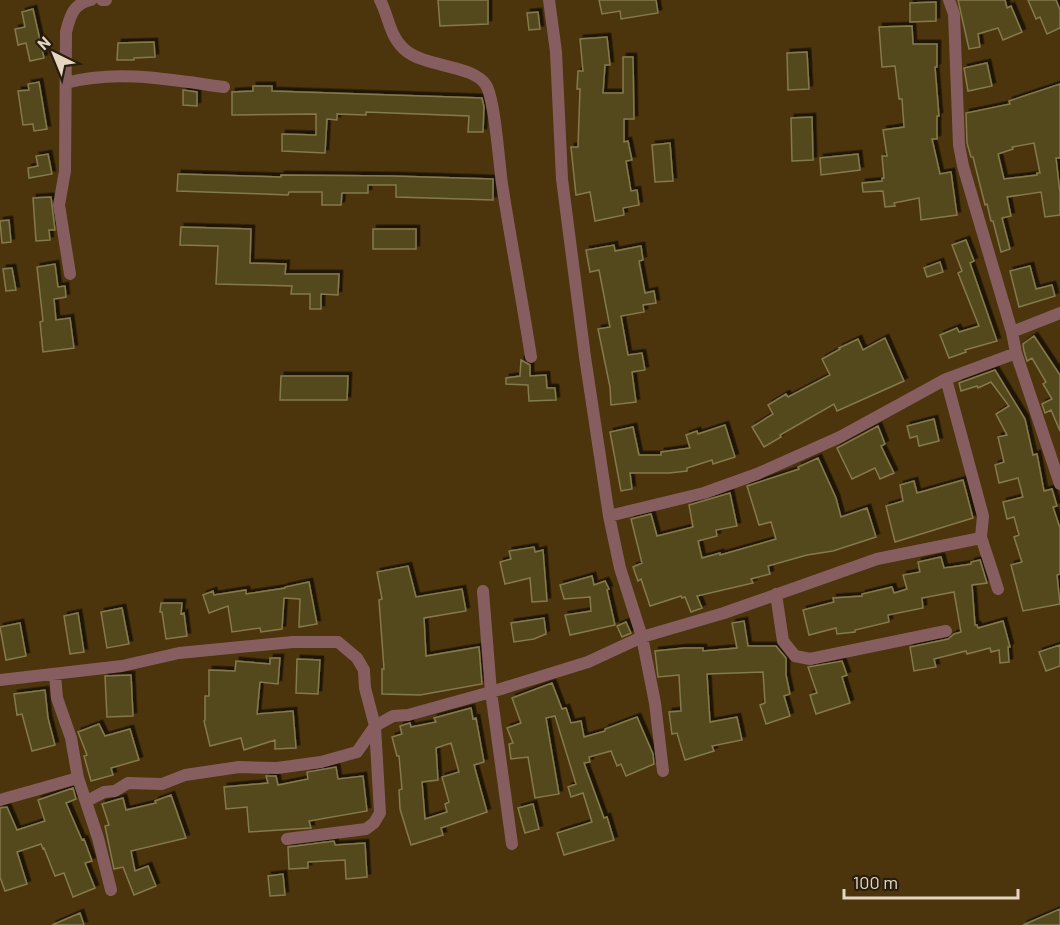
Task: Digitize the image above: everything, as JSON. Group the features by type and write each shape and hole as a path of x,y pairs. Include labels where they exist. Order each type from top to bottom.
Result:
{"street":[{"path":"70,274 59,205 65,171 66,33 70,16 81,2 92,0"},
{"path":"380,0 391,32 406,51 422,60 480,77 490,94 531,357"},
{"path":"549,0 556,52 562,179 585,357 609,516 620,568 642,637 655,703 663,771"},
{"path":"949,0 954,14 959,145 963,166 1012,332 1016,353 1060,484"},
{"path":"66,83 87,77 154,78 224,87"},
{"path":"1012,332 1060,313"},
{"path":"609,516 704,493 757,474 840,437 946,378 1016,353"},
{"path":"946,378 983,516 981,538 998,589"},
{"path":"87,801 104,792 115,791 128,783 162,784 186,775 239,767 277,768 321,762 357,752 375,726 393,716 408,715 588,662 642,637 724,613 877,559 981,538"},
{"path":"483,591 491,692 512,844"},
{"path":"776,594 783,641 795,656 810,659 946,631"},
{"path":"0,680 122,666 179,654 293,642 338,642 357,658 364,670 365,688 375,726 380,808 378,818 366,829 287,839"},
{"path":"55,674 57,698 71,738 78,778 98,838 111,890"},
{"path":"0,800 78,778"}],"building":[{"path":"438,0 488,0 488,24 440,26"},
{"path":"599,0 656,0 658,13 621,19 620,11 602,14"},
{"path":"958,0 1005,0 1007,8 1011,6 1022,32 1003,40 998,28 978,34 980,47 969,49"},
{"path":"1028,0 1056,0 1060,10 1060,28 1047,34 1040,17 1036,19"},
{"path":"936,2 936,21 910,22 910,3"},
{"path":"33,9 44,58 30,61 26,43 18,45 15,29 25,27 22,12"},
{"path":"538,12 540,29 529,30 527,13"},
{"path":"912,26 913,44 937,44 937,67 935,67 939,116 937,116 937,139 932,139 940,174 951,172 957,215 921,220 919,198 885,207 883,191 863,192 862,183 882,181 884,178 882,156 887,156 883,130 904,127 902,99 899,99 895,66 882,67 879,27"},
{"path":"607,37 610,65 605,65 603,93 623,93 623,57 633,57 634,119 624,119 624,142 628,141 632,160 626,161 631,191 637,190 639,205 623,208 624,215 595,221 590,192 576,195 571,147 578,147 580,89 577,89 578,71 583,71 580,39"},
{"path":"154,42 155,57 117,60 118,43"},
{"path":"807,52 809,89 788,90 787,53"},
{"path":"987,63 992,86 968,91 964,68"},
{"path":"39,82 47,129 34,131 33,124 23,125 18,91 29,90 28,84"},
{"path":"1060,84 1060,158 1056,158 1060,215 1045,217 1041,192 1007,197 1011,216 1002,218 1010,249 1001,252 967,143 966,113 1010,104 1009,101","holes":["1034,143 1040,173 1004,179 998,154 1013,149 1012,147"]},
{"path":"253,86 272,86 272,91 482,98 483,132 468,132 469,116 366,112 366,115 337,114 337,120 327,119 325,153 282,151 282,134 316,135 316,114 232,115 232,92 253,91"},
{"path":"183,90 197,92 197,106 183,105"},
{"path":"812,117 813,160 792,161 791,118"},
{"path":"670,143 673,181 655,182 652,145"},
{"path":"48,154 52,174 29,178 28,168 38,166 36,156"},
{"path":"858,154 860,170 821,175 820,158"},
{"path":"178,174 493,179 493,200 396,197 396,185 368,185 368,193 342,193 341,205 322,205 322,192 289,192 288,195 177,191"},
{"path":"51,197 55,230 49,230 50,240 36,241 33,198"},
{"path":"9,220 11,242 2,243 0,221"},
{"path":"181,227 251,229 250,263 286,264 285,274 339,274 338,295 321,294 321,309 310,309 310,294 291,294 292,286 216,284 218,246 180,245"},
{"path":"373,229 416,229 416,249 373,249"},
{"path":"966,240 974,261 970,263 997,341 965,350 966,352 949,358 940,335 957,328 959,332 979,326 958,273 962,271 952,245"},
{"path":"614,245 615,251 641,246 643,260 639,261 645,293 654,291 656,303 643,305 644,312 621,316 628,355 642,353 645,370 632,372 636,402 611,405 610,387 598,329 610,327 599,270 590,272 586,250"},
{"path":"940,262 943,272 927,277 924,268"},
{"path":"55,264 58,287 65,286 66,297 54,299 56,320 70,318 74,348 43,352 40,322 43,321 37,267"},
{"path":"1030,266 1036,289 1052,285 1055,296 1019,307 1010,271"},
{"path":"12,268 16,290 6,291 3,269"},
{"path":"1034,336 1060,375 1060,431 1051,410 1045,413 1042,404 1052,399 1043,384 1046,382 1032,358 1027,361 1024,351 1023,344"},
{"path":"885,338 904,381 837,411 834,404 780,435 781,437 764,447 752,427 773,414 768,405 786,394 788,397 830,375 822,359 839,348 858,339 863,350"},
{"path":"521,360 530,365 530,376 546,375 547,388 555,388 556,400 529,401 528,385 506,384 506,378 520,376"},
{"path":"995,370 1025,419 1033,455 1037,454 1044,491 1052,489 1057,506 1053,507 1060,528 1060,574 1057,575 1060,604 1023,611 1011,565 1022,562 1014,537 1019,535 1014,517 1007,519 1003,502 1023,497 1018,478 999,483 995,465 1004,462 998,437 1007,435 996,414 1009,406 991,382 978,388 977,386 961,391 959,383"},
{"path":"281,376 348,376 347,400 280,400"},
{"path":"934,419 939,441 919,446 917,436 910,438 907,426"},
{"path":"725,425 735,457 713,464 712,460 687,468 687,471 630,473 632,489 621,491 610,432 633,427 639,455 661,455 661,452 690,448 686,435 697,431 698,434"},
{"path":"878,426 885,444 881,446 894,473 880,479 875,468 852,479 837,448"},
{"path":"818,458 836,498 841,517 867,508 876,537 833,551 807,555 768,566 770,574 751,579 753,583 697,596 702,608 691,612 685,597 681,596 650,606 641,579 638,581 633,567 642,563 631,519 651,514 657,536 693,527 689,505 730,493 737,526 716,530 717,536 698,541 702,558 776,539 771,522 759,525 747,486 799,469 798,467"},
{"path":"963,480 973,518 895,542 886,506 903,501 900,485 914,481 917,493"},
{"path":"534,547 535,552 543,550 547,601 532,602 530,578 505,584 500,562 511,559 509,551"},
{"path":"941,557 944,568 971,564 971,562 980,560 987,583 972,585 975,625 978,628 1003,621 1010,647 1008,647 1009,662 1000,663 999,650 991,652 990,648 934,659 936,667 914,671 910,647 948,639 961,632 954,592 922,598 923,608 888,615 889,622 855,630 855,632 837,634 836,628 809,635 803,610 834,602 833,598 862,596 862,594 892,587 894,593 907,589 903,575 920,572 918,562"},
{"path":"408,566 416,597 462,589 466,611 424,618 426,656 479,647 482,684 420,695 382,694 382,669 384,669 379,600 382,599 377,572"},
{"path":"592,576 594,585 605,581 609,589 607,590 615,625 570,635 565,615 591,611 590,597 564,599 560,585"},
{"path":"309,582 317,624 299,627 300,599 284,598 282,629 261,632 260,628 232,632 228,606 209,613 203,595 213,591 214,595 246,590 246,594"},
{"path":"161,603 182,603 181,614 184,613 187,636 166,639 162,612 160,612"},
{"path":"122,608 129,644 107,648 101,612"},
{"path":"78,613 84,652 70,654 64,616"},
{"path":"544,618 546,634 534,639 514,642 511,623"},
{"path":"744,621 748,646 776,646 786,658 786,675 790,694 784,696 790,716 766,724 760,705 765,703 763,672 707,674 710,722 737,717 742,740 712,746 714,751 685,760 677,733 672,734 669,712 681,711 679,675 658,677 655,651 684,648 703,648 703,651 737,648 732,623"},
{"path":"626,622 631,633 622,637 617,626"},
{"path":"20,623 26,656 6,660 0,627"},
{"path":"1060,645 1060,666 1046,671 1039,652"},
{"path":"270,658 280,658 278,684 260,682 257,714 293,711 296,748 275,749 275,740 244,750 241,738 210,746 204,721 205,696 209,696 209,670 235,671 236,661 270,664"},
{"path":"297,659 320,660 318,694 296,693"},
{"path":"842,661 847,675 842,677 850,703 816,714 810,695 817,693 808,667"},
{"path":"131,675 133,716 107,717 105,676"},
{"path":"552,683 562,709 566,708 571,723 581,721 584,737 605,731 605,729 637,717 653,754 654,764 626,776 621,764 617,766 611,751 589,757 590,762 584,763 604,818 607,817 614,840 564,855 557,833 592,822 583,793 571,797 568,787 576,784 555,716 546,718 559,794 535,798 528,757 511,759 509,744 513,743 507,728 521,723 512,698"},
{"path":"45,690 48,718 55,745 32,751 22,714 17,715 14,694"},
{"path":"471,708 473,719 476,718 484,762 474,765 487,812 441,828 443,835 411,845 400,809 399,790 402,789 399,756 397,756 392,737 402,734 400,726 410,723 411,727 436,722 434,718","holes":["451,743 459,772 442,777 449,802 445,804 447,812 425,819 422,782 438,780 436,748"]},
{"path":"99,724 105,736 130,729 139,760 111,768 113,775 91,781 84,756 87,755 78,732"},
{"path":"336,767 338,779 363,776 367,811 309,821 311,828 249,832 247,807 226,809 224,787 268,783 266,776 276,776 278,785 308,779 307,772"},
{"path":"73,788 76,799 66,803 92,861 85,863 95,888 73,897 64,873 55,876 41,844 17,852 27,884 5,891 0,877 0,808 7,807 17,830 45,821 38,800"},
{"path":"171,795 186,838 131,851 135,871 148,866 156,886 134,895 123,867 114,869 105,826 109,825 102,804 123,798 126,810 156,803 155,801"},
{"path":"533,804 539,829 525,833 518,808"},
{"path":"334,841 335,845 365,843 367,877 346,879 345,860 308,862 308,868 289,869 288,847"},
{"path":"283,874 285,895 270,896 268,876"},
{"path":"1060,909 1060,925 1023,925"},
{"path":"80,913 84,925 52,925"}]}
